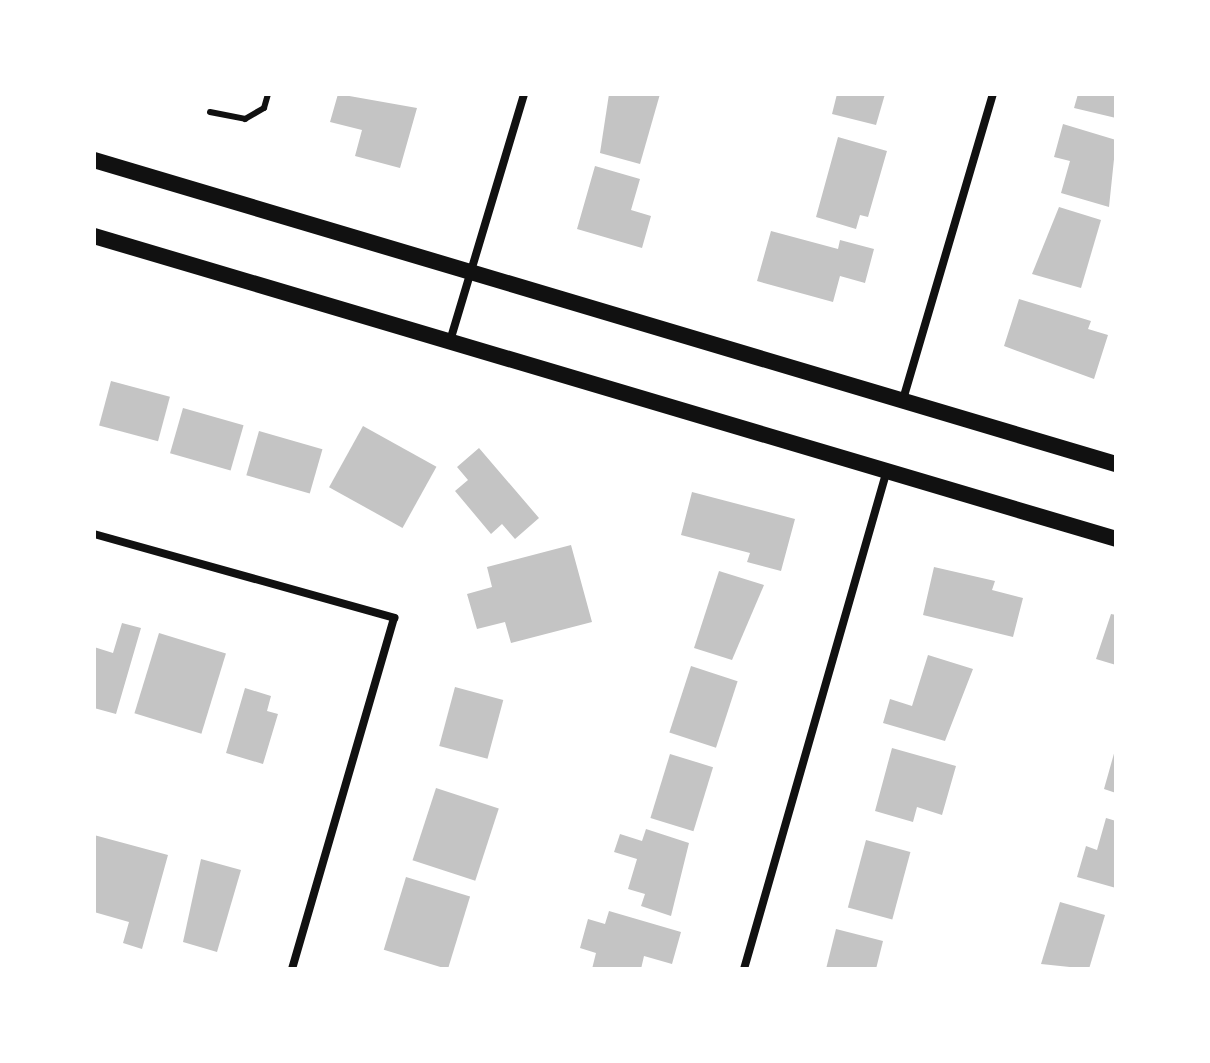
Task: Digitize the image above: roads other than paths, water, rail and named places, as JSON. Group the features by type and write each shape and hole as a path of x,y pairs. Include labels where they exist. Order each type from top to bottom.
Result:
{"main road":[{"path":"94,160 904,396 1116,464"},
{"path":"94,236 1116,539"}],"street":[{"path":"450,341 524,94"},
{"path":"904,396 993,94"},
{"path":"744,969 887,470"},
{"path":"94,534 394,618 292,969"}],"lane":[{"path":"210,112 245,119 264,108 268,94"}]}
